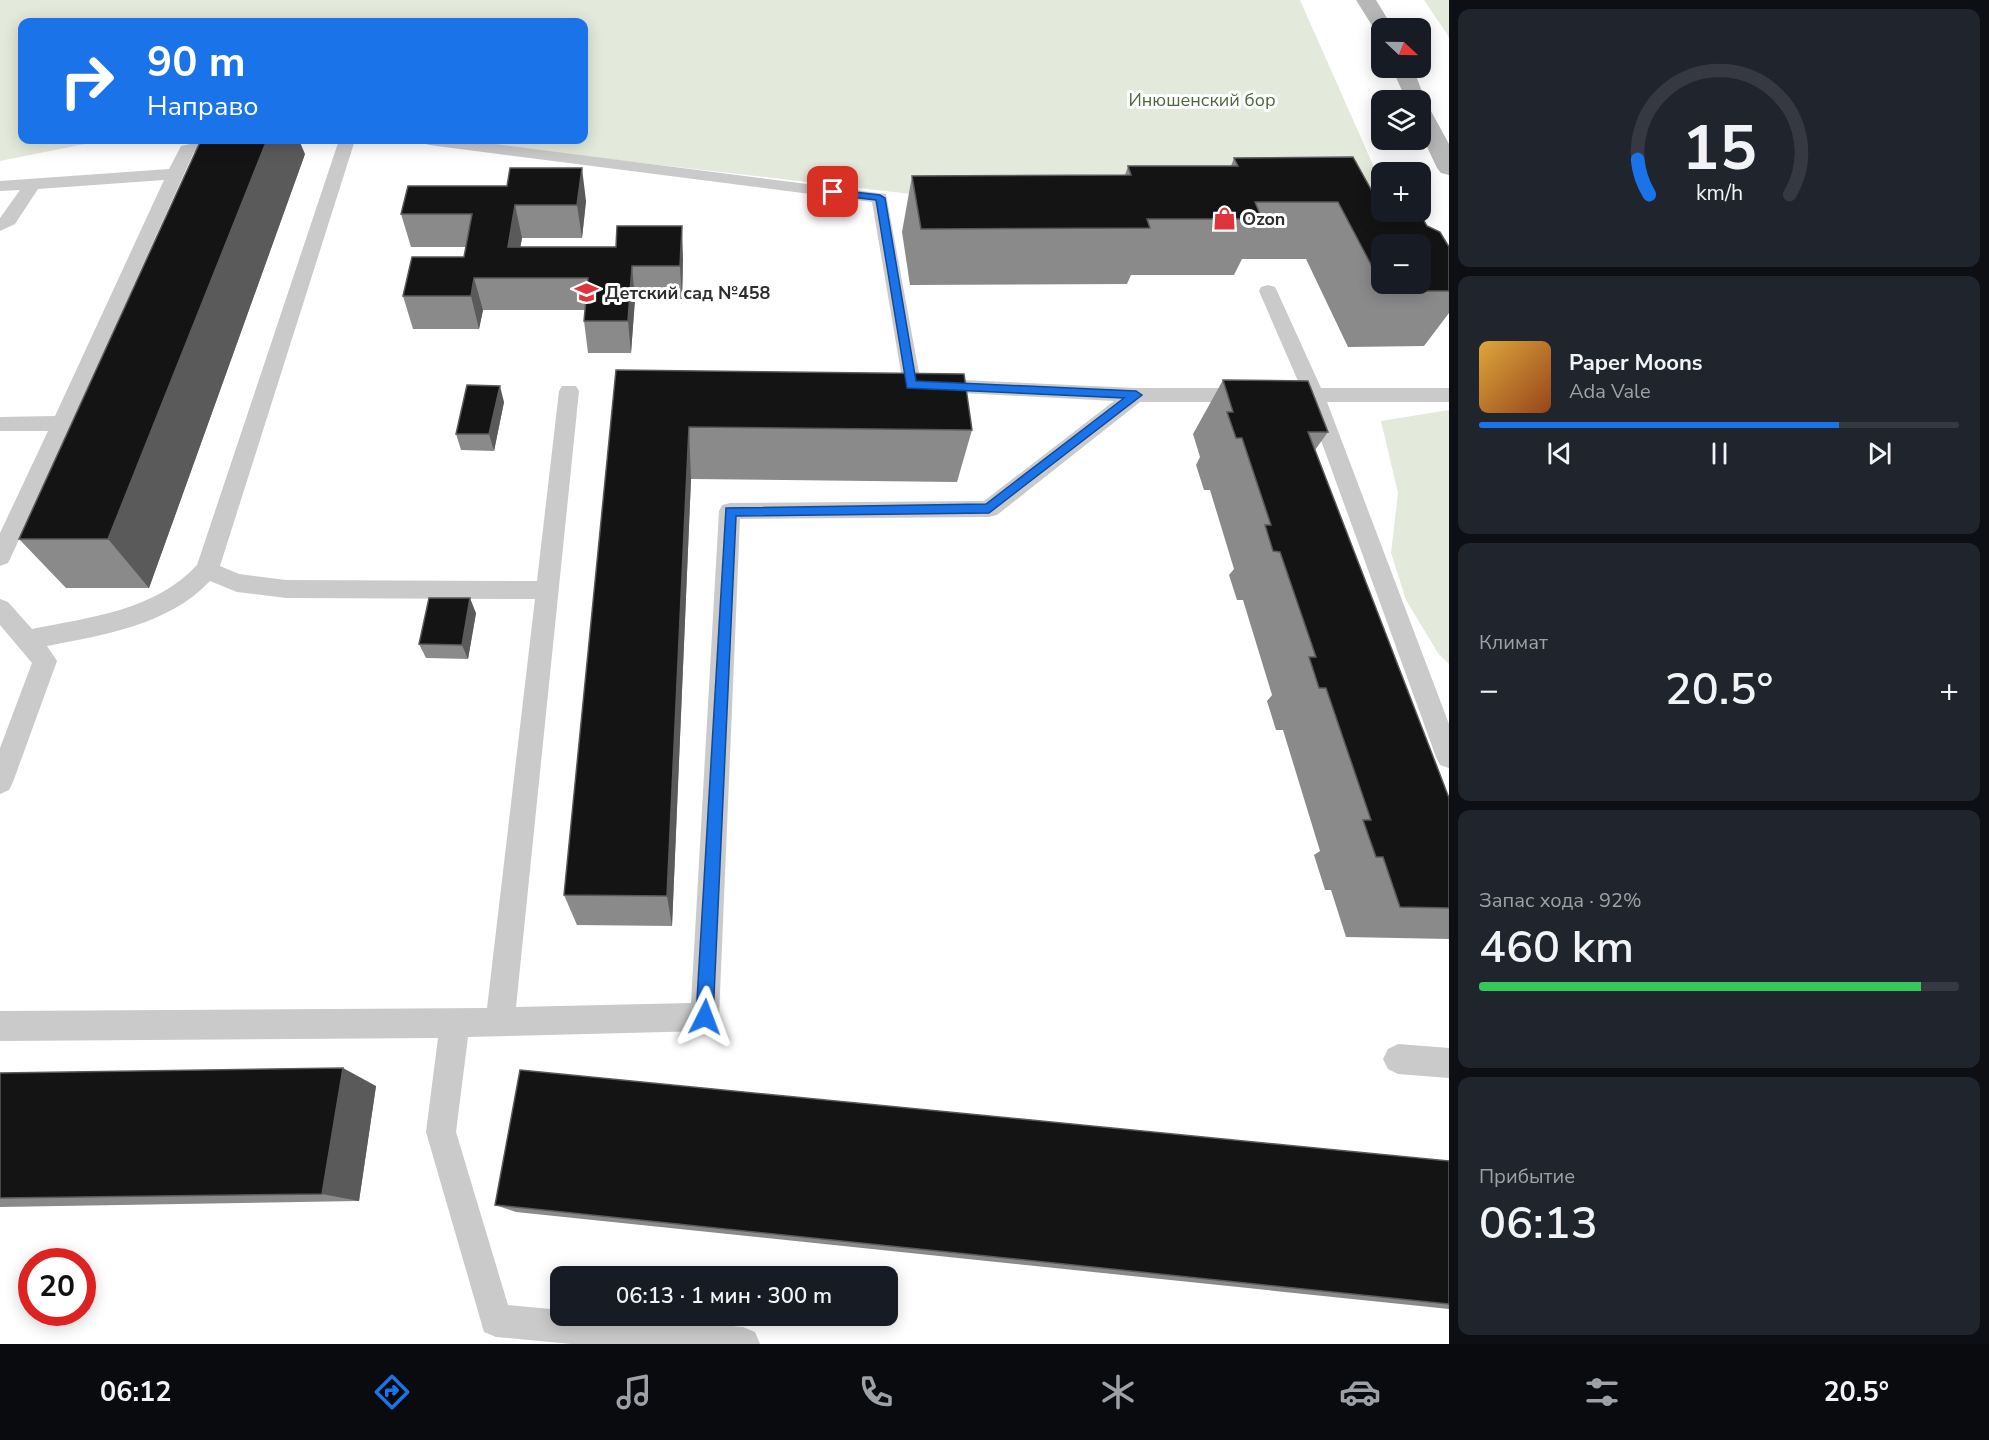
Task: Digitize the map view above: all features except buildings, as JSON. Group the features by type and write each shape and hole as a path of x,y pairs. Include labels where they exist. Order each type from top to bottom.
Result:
{"main road":[{"path":"1366,0 1377,18"},
{"path":"1431,130 1449,168"}],"lane":[{"path":"0,557 187,149 210,144"},
{"path":"28,640 147,611 185,593 207,570 346,144"},
{"path":"460,144 880,198 911,385 1136,395 1449,395"},
{"path":"0,186 175,174"},
{"path":"0,225 9,220 32,184"},
{"path":"1268,291 1314,395 1449,757"},
{"path":"500,1021 569,392"},
{"path":"0,1026 455,1023 705,1017 730,511 989,509 1136,395"},
{"path":"0,424 61,423"},
{"path":"207,570 243,584 286,589 547,590"},
{"path":"0,609 45,661 0,782"},
{"path":"455,1023 441,1132 496,1320 743,1344"},
{"path":"1398,1059 1449,1063"}],"green space":[{"name":"Инюшенский бор","path":"0,0 1300,0 1372,162 1371,203 937,197 477,144 588,144 588,18 18,18 18,144 85,144 0,161"},
{"path":"1424,0 1449,0 1449,38 1447,34"},
{"path":"1449,410 1449,664 1438,653 1406,600 1391,553 1398,493 1381,421"}],"place":[{"name":"Ozon","path":"1224,219"},
{"name":"Детский сад №458","path":"587,293"}],"route":[{"path":"705,1017 730,511 989,509 1136,395 911,385 880,198 833,192"}]}
